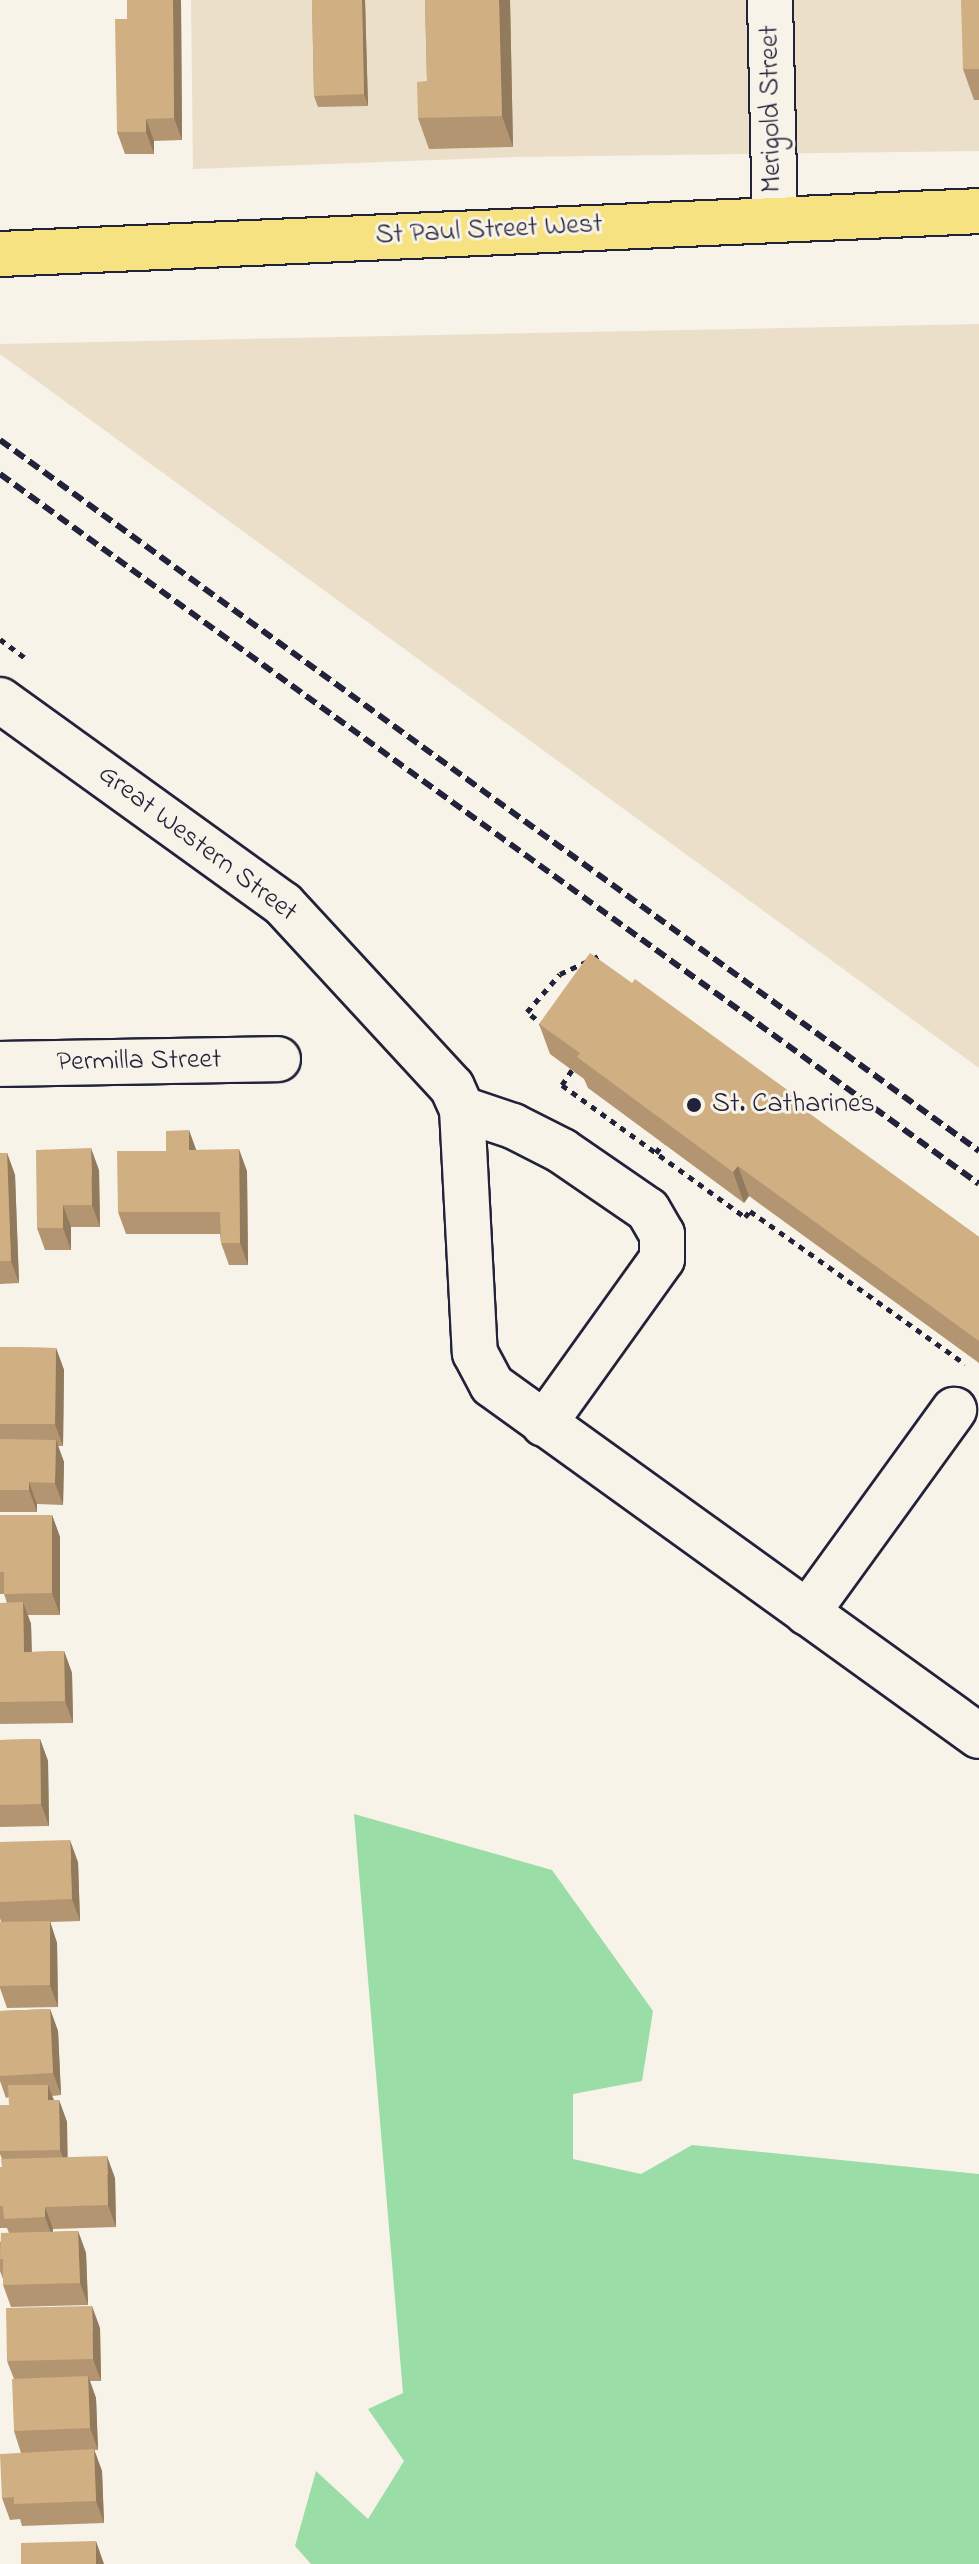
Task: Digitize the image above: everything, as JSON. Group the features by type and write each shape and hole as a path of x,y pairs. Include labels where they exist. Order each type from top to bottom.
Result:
{"main road":[{"name":"St Paul Street West","path":"0,254 979,211"}],"street":[{"name":"Merigold Street","path":"770,0 775,218"},
{"name":"Great Western Street","path":"0,700 283,904 452,1092"},
{"name":"Permilla Street","path":"0,1064 278,1059"},
{"path":"452,1092 475,1353 492,1385 979,1736"},
{"path":"452,1092 562,1151 648,1210 662,1234 662,1259 544,1424"},
{"path":"807,1613 954,1410"}],"path":[{"path":"550,1029 527,1012 560,974 601,955"},
{"path":"572,1070 562,1085 745,1217 750,1211 966,1365"},
{"path":"656,1153 663,1143"}],"shaded area":[{"path":"191,0 979,0 979,151 516,157 193,169"},
{"path":"979,324 979,1068 0,354 0,344"}],"green space":[{"path":"354,1814 552,1870 653,2011 642,2081 573,2094 573,2159 641,2174 692,2145 979,2174 979,2564 311,2564 295,2546 316,2471 368,2519 404,2461 368,2409 403,2393"}],"building":[{"path":"127,0 173,0 174,118 146,119 146,132 117,132 115,19 127,19"},
{"path":"312,0 362,0 364,94 314,96"},
{"path":"425,0 499,0 502,116 418,118 417,82 427,81"},
{"path":"961,0 979,0 979,69 963,69"},
{"path":"590,953 632,983 635,979 790,1092 787,1097 979,1237 979,1341 738,1166 733,1172 577,1057 580,1053 539,1024"},
{"path":"189,1130 189,1150 239,1149 240,1243 221,1243 220,1212 118,1212 117,1151 166,1151 166,1131"},
{"path":"91,1148 92,1205 63,1205 63,1228 37,1228 36,1150"},
{"path":"0,1153 7,1153 11,1261 0,1261"},
{"path":"0,1347 56,1348 55,1424 0,1424"},
{"path":"0,1439 56,1440 55,1483 29,1482 29,1490 0,1490"},
{"path":"0,1515 52,1515 52,1593 4,1594 4,1572 0,1572"},
{"path":"23,1602 24,1652 64,1651 65,1701 0,1702 0,1603"},
{"path":"40,1739 41,1804 0,1805 0,1740"},
{"path":"70,1840 72,1899 0,1902 0,1842"},
{"path":"50,1921 50,1985 0,1986 0,1922"},
{"path":"50,2009 53,2073 0,2076 0,2011"},
{"path":"8,2085 48,2085 48,2100 59,2100 60,2150 0,2151 0,2105 9,2105"},
{"path":"107,2156 108,2205 45,2207 45,2217 4,2219 3,2206 0,2206 1,2159"},
{"path":"78,2231 80,2283 3,2285 1,2233"},
{"path":"92,2306 93,2359 7,2361 6,2308"},
{"path":"88,2376 90,2428 14,2431 12,2379"},
{"path":"94,2449 96,2501 14,2504 14,2497 2,2498 0,2454"},
{"path":"96,2541 96,2564 21,2564 21,2543"}],"railway":[{"path":"0,440 979,1151"},
{"path":"0,474 979,1184"}],"place":[{"name":"St. Catharines","path":"694,1105"}]}
